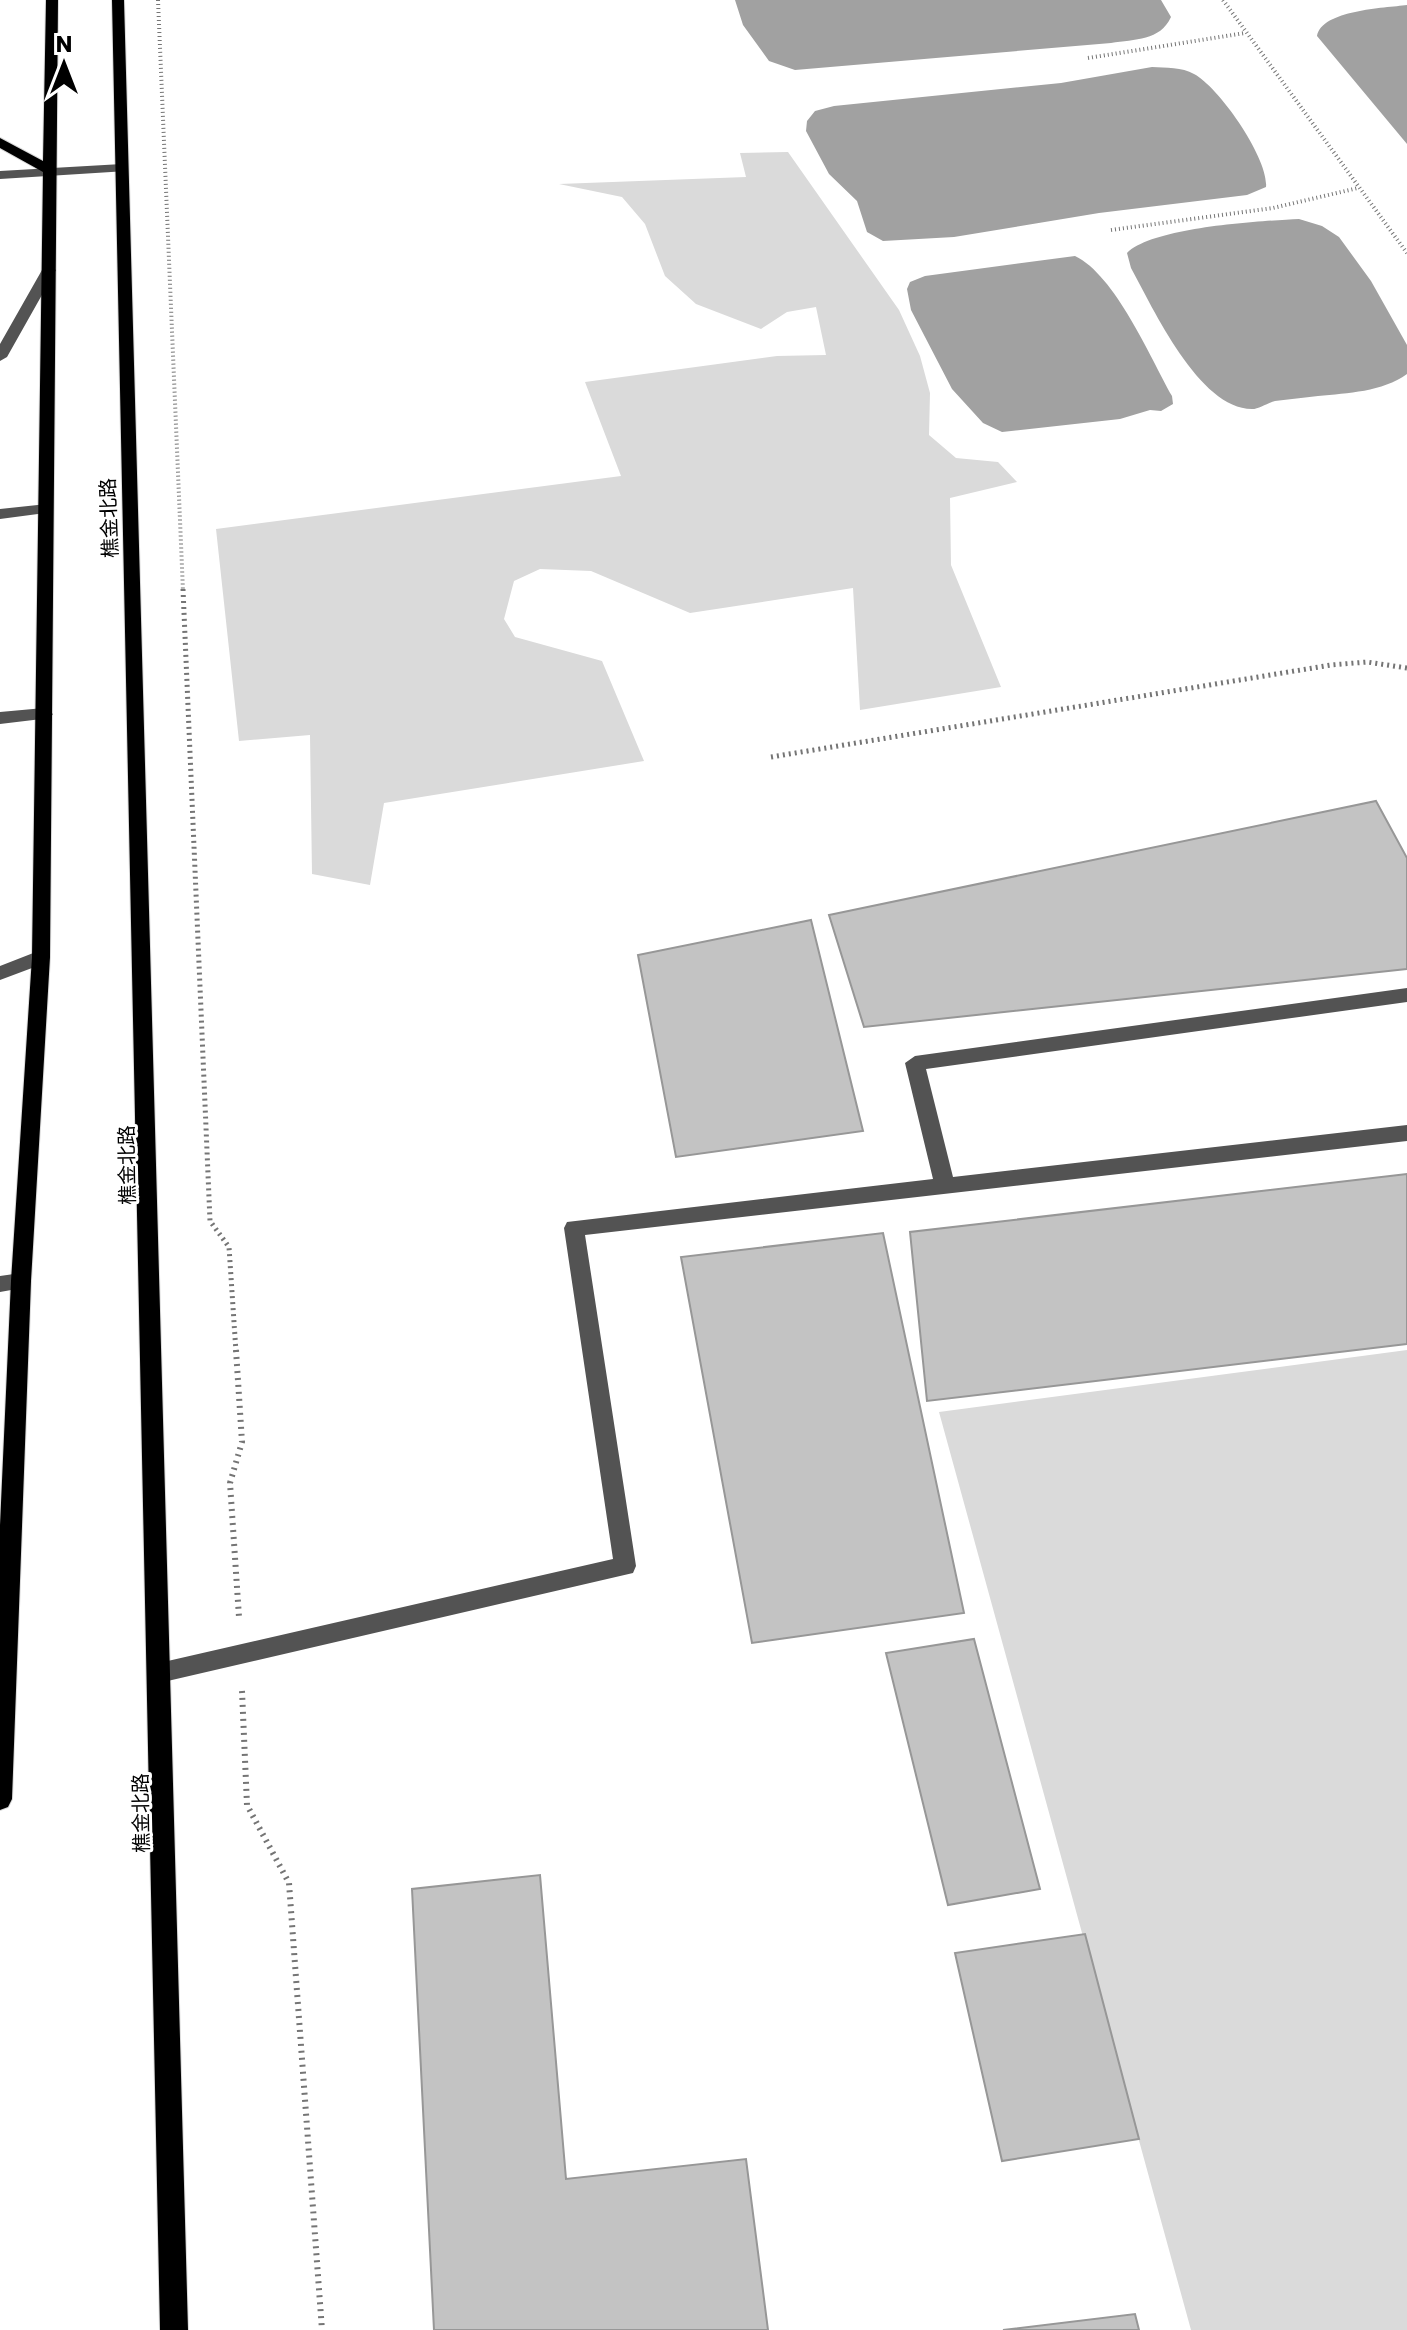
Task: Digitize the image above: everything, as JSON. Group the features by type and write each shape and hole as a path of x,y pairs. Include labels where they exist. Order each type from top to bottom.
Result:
{"main road":[{"path":"0,1799 10,1282 41,957 52,0"},
{"name":"樵金北路","path":"118,0 174,2330"},
{"path":"0,142 50,170"}],"street":[{"path":"0,175 122,168"},
{"path":"0,357 49,270"},
{"path":"0,514 47,509"},
{"path":"0,718 44,714"},
{"path":"0,973 41,957"},
{"path":"945,1186 915,1063 1407,995"},
{"path":"159,1673 625,1566 574,1228 1407,1133"}],"path":[{"path":"158,0 210,1221 229,1247 242,1442 230,1483 238,1600"},
{"path":"1223,0 1407,253"},
{"path":"1088,58 1245,33"},
{"path":"1111,230 1273,208 1330,192 1359,188"},
{"path":"771,757 1331,665 1367,662 1407,668"},
{"path":"246,1765 247,1805 289,1883 322,2330"}],"shaded area":[{"path":"735,0 1161,0 1171,17 1154,35 1129,41 795,70 769,61 743,25"},
{"path":"1407,5 1407,144 1317,36 1321,27 1342,16"},
{"path":"1152,67 1174,68 1194,74 1216,93 1251,142 1260,159 1266,187 1247,195 1099,213 954,237 883,241 867,232 857,201 829,174 806,131 807,121 815,111 834,106 1061,83"},
{"path":"788,152 899,310 920,356 930,393 929,435 956,458 998,462 1017,482 950,498 951,565 1001,687 860,710 853,588 690,613 591,571 540,569 514,581 504,619 515,637 602,661 644,761 384,803 370,885 312,874 310,735 239,741 216,529 621,476 585,382 777,356 826,355 816,307 787,312 761,329 696,304 665,276 645,224 622,197 559,184 746,177 740,153"},
{"path":"1299,219 1322,226 1339,237 1371,281 1407,345 1407,374 1387,385 1364,391 1275,401 1255,409 1232,405 1214,393 1180,354 1131,268 1127,253 1140,244 1183,231"},
{"path":"1075,256 1104,280 1117,298 1172,396 1173,404 1161,411 1150,410 1120,419 1002,432 983,423 952,389 911,310 907,289 910,282 925,276"},
{"path":"1407,1350 1407,2330 1191,2330 939,1412"}],"building":[{"path":"1376,801 1407,858 1407,969 864,1027 829,915"},
{"path":"811,920 863,1131 676,1157 638,955"},
{"path":"1407,1174 1407,1344 927,1401 910,1232"},
{"path":"883,1233 964,1613 752,1643 681,1257"},
{"path":"974,1639 1040,1889 948,1905 886,1653"},
{"path":"540,1875 566,2179 746,2159 768,2330 434,2330 412,1889"},
{"path":"1085,1934 1139,2139 1002,2161 955,1953"},
{"path":"1135,2314 1139,2330 1003,2330"}]}
